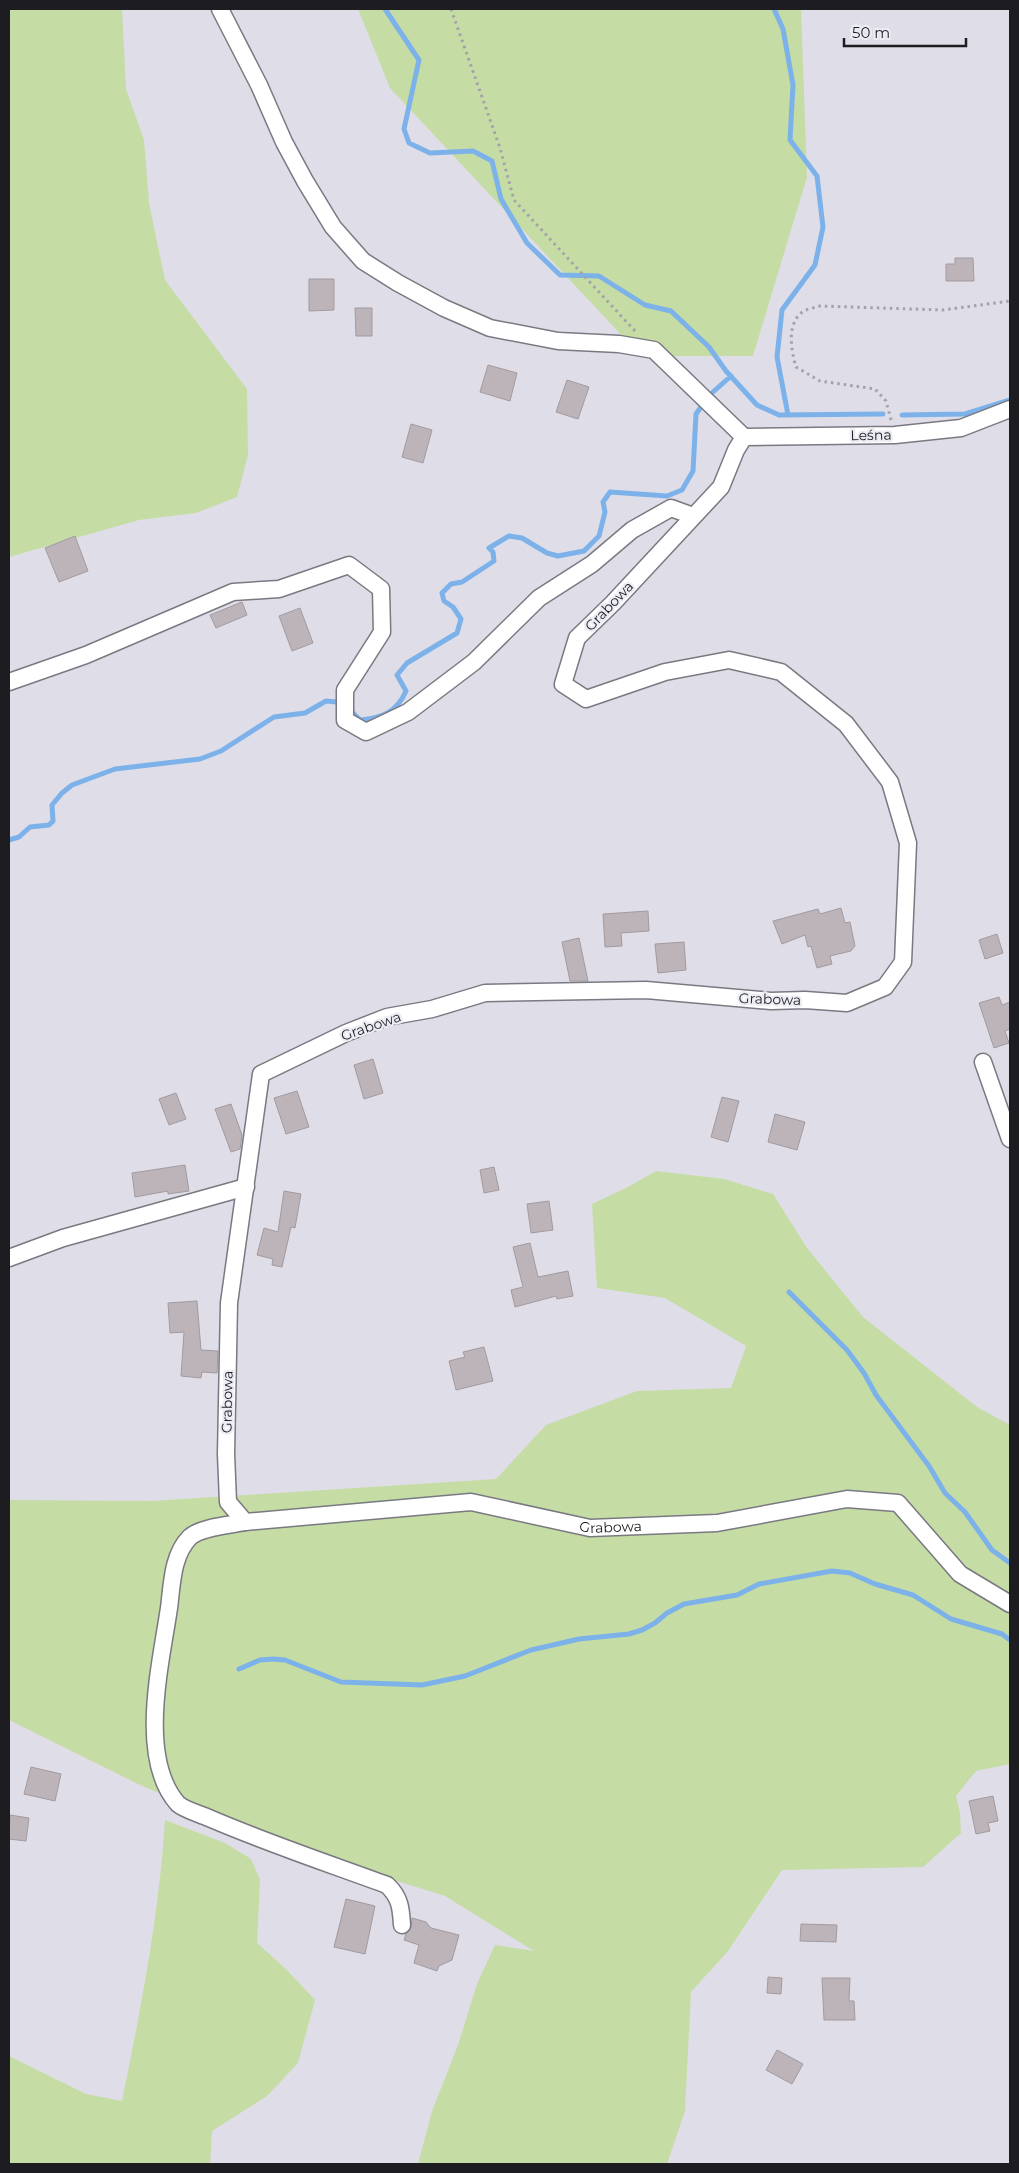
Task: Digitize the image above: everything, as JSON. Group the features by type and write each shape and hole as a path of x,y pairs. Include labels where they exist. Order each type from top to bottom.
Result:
{"street":[{"path":"220,9 259,86 284,142 305,181 334,227 363,261 444,308 490,328 558,340 619,344 654,350 740,443"},
{"name":"Leśna","path":"740,443 895,435 961,428 1010,409"},
{"name":"Grabowa","path":"740,443 720,487 613,603 577,638 563,684 586,698 665,672 729,660 781,672 846,724 890,782 908,843 903,962 884,987 847,1003 805,1000 771,1001 646,990 485,993 432,1009 387,1017 346,1033 261,1074 229,1303 226,1454 228,1502 245,1522 471,1502 590,1528 717,1523 847,1499 898,1503 960,1574 1010,1604"},
{"path":"9,682 86,655 233,592 279,588 349,565 381,589 382,632 345,690 344,720 366,732 415,707 474,662 539,598 592,564 632,530 671,508 693,516"},
{"path":"982,1062 1010,1139"},
{"path":"9,1258 63,1238 246,1187"},
{"path":"245,1522 198,1532 190,1538 180,1554 172,1575 155,1700 156,1736 161,1771 169,1791 180,1805 238,1831 387,1885 395,1892 401,1906 402,1925"}],"path":[{"path":"451,9 500,148 514,200 654,350"},
{"path":"895,435 886,401 875,389 820,381 796,367 791,349 793,324 804,311 820,306 943,310 1010,301"}],"green space":[{"path":"9,9 122,9 126,89 144,140 149,203 165,280 247,389 248,455 237,497 196,513 139,520 9,557"},
{"path":"358,9 801,9 807,177 753,356 641,356 390,88"},
{"path":"656,1171 724,1179 773,1194 807,1248 863,1317 977,1407 1010,1425 1010,1764 976,1771 956,1796 960,1813 961,1833 923,1867 782,1870 728,1951 691,1992 685,2111 667,2164 418,2164 432,2111 458,2045 477,1984 495,1945 534,1951 445,1896 272,1842 138,1784 9,1720 9,1500 152,1501 496,1479 546,1425 637,1391 731,1388 746,1346 665,1298 597,1288 592,1204"},
{"path":"165,1820 225,1843 251,1859 260,1879 257,1943 286,1969 315,2000 298,2063 267,2096 212,2131 210,2164 9,2164 9,2056 86,2094 122,2101 154,1926"}],"building":[{"path":"955,258 973,258 974,281 946,281 946,264 955,264"},
{"path":"309,279 334,279 334,310 309,311"},
{"path":"355,308 372,308 372,336 356,336"},
{"path":"488,365 517,373 510,401 480,392"},
{"path":"567,380 589,387 578,419 556,412"},
{"path":"411,424 432,430 423,463 402,457"},
{"path":"75,536 88,571 59,582 45,548"},
{"path":"242,602 247,615 216,628 210,615"},
{"path":"300,608 313,643 292,651 279,616"},
{"path":"841,908 845,923 850,922 855,946 851,951 830,956 832,964 817,968 811,946 808,947 805,935 782,944 773,921 818,909 820,914"},
{"path":"648,911 649,931 621,933 622,946 605,947 603,914"},
{"path":"997,934 1003,953 985,959 979,940"},
{"path":"579,938 588,981 570,981 562,942"},
{"path":"684,942 686,970 658,973 655,944"},
{"path":"999,997 1002,1005 1010,1002 1010,1029 1005,1031 1009,1043 994,1048 979,1003"},
{"path":"373,1059 383,1093 364,1099 354,1065"},
{"path":"297,1091 309,1127 286,1134 274,1098"},
{"path":"176,1093 186,1119 169,1125 159,1099"},
{"path":"722,1097 739,1101 728,1142 711,1137"},
{"path":"231,1104 242,1135 240,1149 231,1152 215,1109"},
{"path":"775,1114 805,1122 797,1150 768,1142"},
{"path":"185,1165 189,1191 168,1194 168,1191 135,1197 132,1173"},
{"path":"494,1167 499,1190 484,1193 480,1170"},
{"path":"284,1191 301,1194 295,1228 291,1227 282,1267 272,1265 273,1259 257,1255 264,1228 278,1232"},
{"path":"549,1201 553,1230 531,1233 527,1204"},
{"path":"530,1243 538,1277 568,1271 573,1296 557,1299 556,1296 515,1307 511,1290 523,1287 513,1247"},
{"path":"197,1301 201,1350 218,1351 217,1373 202,1372 201,1378 181,1376 184,1332 170,1333 168,1303"},
{"path":"484,1347 493,1381 456,1390 449,1361 465,1357 463,1352"},
{"path":"31,1767 61,1774 55,1801 24,1794"},
{"path":"993,1796 998,1821 988,1823 990,1831 976,1834 969,1801"},
{"path":"10,1815 29,1818 26,1841 9,1839"},
{"path":"346,1899 375,1906 365,1954 334,1947"},
{"path":"412,1918 426,1922 431,1928 459,1935 452,1960 439,1966 437,1971 414,1963 419,1945 404,1940 406,1934 411,1929"},
{"path":"801,1924 837,1925 836,1942 800,1941"},
{"path":"768,1977 782,1978 781,1994 767,1993"},
{"path":"822,1978 850,1978 849,2001 854,2001 855,2020 824,2020"},
{"path":"777,2050 803,2064 792,2084 766,2070"}],"waterway":[{"path":"385,9 419,60 404,129 409,143 430,153 473,151 492,161 501,199 527,243 560,275 599,276 645,305 671,311 709,347 726,371 757,405 779,415 883,414"},
{"path":"774,9 783,29 793,85 790,140 817,176 823,227 815,265 782,310 777,357 788,415"},
{"path":"713,392 731,376"},
{"path":"902,415 965,414 1010,400"},
{"path":"351,711 360,720 375,718 388,713 398,704 406,691 397,675 407,663 457,633 461,619 453,607 444,601 442,593 451,584 462,582 494,561 493,552 489,548 509,536 522,538 547,553 558,556 584,551 599,536 605,512 603,502 610,492 667,496 682,490 693,471 696,414 701,407"},
{"path":"9,840 19,837 30,827 49,825 53,821 52,805 72,785 115,769 200,759 221,751 274,717 305,713 326,701 337,702"},
{"path":"789,1292 847,1350 864,1373 876,1395 929,1466 945,1493 965,1512 992,1550 1010,1563"},
{"path":"239,1669 260,1660 285,1660 341,1682 422,1685 465,1676 531,1650 579,1639 629,1634 642,1630 684,1604 737,1595 759,1584 832,1571 850,1573 875,1584 913,1595 951,1619 1002,1634 1010,1640"}]}
